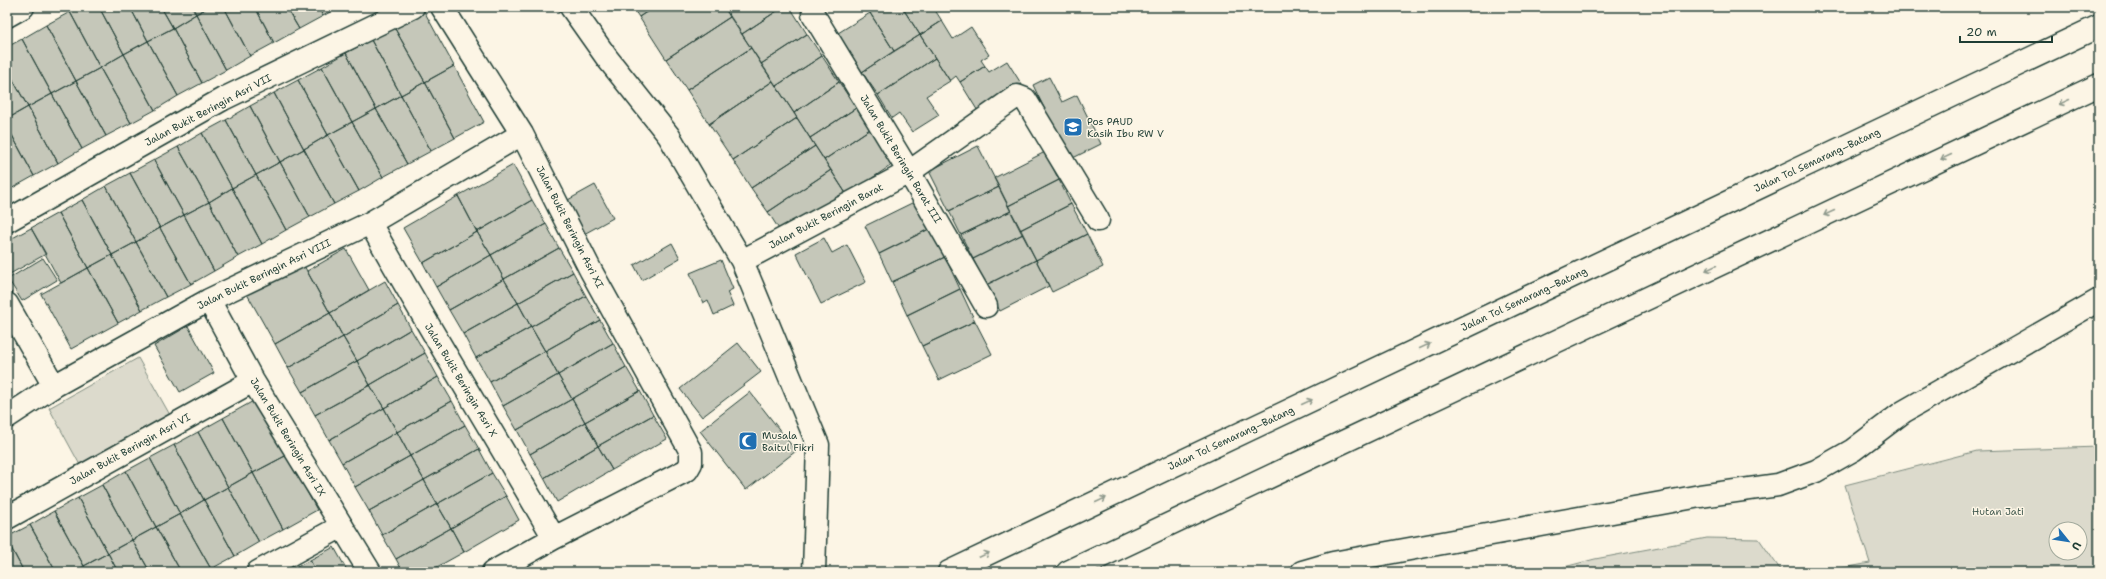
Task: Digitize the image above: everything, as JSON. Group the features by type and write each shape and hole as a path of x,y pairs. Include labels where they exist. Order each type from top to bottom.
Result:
{"main road":[{"path":"7,16 23,7"},
{"name":"Jalan Bukit Beringin Asri VII","path":"7,221 223,99 413,7"},
{"name":"Jalan Bukit Beringin Asri XI","path":"442,7 522,134 591,271 691,452 691,463 687,470 554,538"},
{"path":"571,7 607,58 669,136 742,261 818,445 814,572"},
{"name":"Jalan Bukit Beringin Barat III","path":"813,14 909,172 986,306"},
{"name":"Jalan Tol Semarang–Batang","path":"949,572 2099,26"},
{"path":"1068,572 2099,85"},
{"name":"Jalan Bukit Beringin Barat","path":"742,261 909,172 1017,96 1025,99 1098,220"},
{"name":"Jalan Bukit Beringin Asri VIII","path":"7,417 54,386 209,300 370,223 522,134"},
{"name":"Jalan Bukit Beringin Asri X","path":"370,223 416,306 498,440 554,538"},
{"name":"Jalan Bukit Beringin Asri IX","path":"209,300 253,381 370,572"},
{"path":"1302,572 1341,562 1700,496 1778,485 1816,471 1853,450 1902,412 2099,300"},
{"path":"7,304 54,386"},
{"name":"Jalan Bukit Beringin Asri VI","path":"7,518 253,381"},
{"path":"258,572 342,526"},
{"path":"493,572 554,538"}],"green space":[{"path":"138,358 170,415 80,465 49,408"},
{"name":"Hutan Jati","path":"2099,447 2099,572 1822,572 1870,563 1845,485 1977,451"},
{"path":"1707,538 1759,539 1782,572 1545,572 1595,559"}],"building":[{"path":"80,7 99,7 124,54 100,68 70,12"},
{"path":"99,7 130,7 148,41 124,54"},
{"path":"130,7 161,7 173,28 148,41"},
{"path":"161,7 192,7 196,14 173,28"},
{"path":"192,7 209,7 196,14"},
{"path":"209,7 224,7 250,56 226,70 196,14"},
{"path":"224,7 255,7 274,43 250,56"},
{"path":"255,7 286,7 299,29 274,43"},
{"path":"286,7 318,7 323,16 299,29"},
{"path":"318,7 339,7 323,16"},
{"path":"632,7 654,7 639,17"},
{"path":"654,7 724,7 730,17 666,59 639,17"},
{"path":"724,7 783,7 742,34"},
{"path":"783,7 790,7 807,34 761,64 742,34"},
{"path":"878,7 902,7 920,35 894,51 870,13"},
{"path":"902,7 933,7 942,21 920,35"},
{"path":"424,11 454,66 425,82 394,27"},
{"path":"70,12 100,68 76,81 46,25"},
{"path":"870,13 894,51 862,72 838,33"},
{"path":"196,14 226,70 202,83 173,28"},
{"path":"730,17 751,48 687,90 666,59"},
{"path":"942,21 953,39 971,27 989,55 981,60 985,66 960,82 956,76 950,81 920,35"},
{"path":"46,25 76,81 52,94 22,39"},
{"path":"394,27 425,82 401,95 371,40"},
{"path":"173,28 202,83 178,96 148,41"},
{"path":"807,34 822,56 776,86 761,64"},
{"path":"920,35 935,58 878,95 862,72"},
{"path":"22,39 52,94 28,107 7,69 7,47"},
{"path":"371,40 401,95 376,109 346,53"},
{"path":"148,41 178,96 155,110 124,54"},
{"path":"751,48 773,81 709,124 687,90"},
{"path":"346,53 376,109 352,122 322,67"},
{"path":"124,54 155,110 131,123 100,68"},
{"path":"822,56 839,82 794,113 776,86"},
{"path":"935,58 950,81 926,96 939,115 912,132 899,113 892,118 878,95"},
{"path":"1007,61 1022,85 979,113 960,82 985,66 989,72"},
{"path":"454,66 484,122 455,138 425,82"},
{"path":"322,67 352,122 328,135 298,80"},
{"path":"100,68 131,123 106,136 76,81"},
{"path":"7,69 28,107 7,119"},
{"name":"Pos PAUD Kasih Ibu RW V","path":"1049,77 1062,102 1077,95 1101,144 1069,160 1033,85"},
{"path":"298,80 328,135 304,149 274,93"},
{"path":"76,81 106,136 82,149 52,94"},
{"path":"773,81 797,118 733,160 709,124"},
{"path":"425,82 455,138 431,151 401,95"},
{"path":"839,82 856,108 810,138 794,113"},
{"path":"274,93 304,149 280,162 250,106"},
{"path":"52,94 82,149 58,163 28,107"},
{"path":"401,95 431,151 407,164 376,109"},
{"path":"250,106 280,162 256,175 226,120"},
{"path":"28,107 58,163 34,176 7,126 7,119"},
{"path":"856,108 870,129 824,160 810,138"},
{"path":"376,109 407,164 383,177 352,122"},
{"path":"797,118 815,146 751,188 733,160"},
{"path":"226,120 256,175 232,188 202,133"},
{"path":"352,122 383,177 359,191 328,135"},
{"path":"7,126 34,176 9,190 7,187"},
{"path":"870,129 893,164 847,195 824,160"},
{"path":"202,133 232,188 209,202 178,147"},
{"path":"328,135 359,191 334,204 304,149"},
{"path":"815,146 831,170 768,212 751,188"},
{"path":"978,146 999,187 949,211 929,171"},
{"path":"178,147 209,202 184,215 154,160"},
{"path":"304,149 334,204 310,217 280,162"},
{"path":"1045,152 1059,180 1008,206 994,178"},
{"path":"154,160 184,215 160,228 130,173"},
{"path":"280,162 310,217 286,230 256,175"},
{"path":"513,165 532,200 477,232 458,196"},
{"path":"831,170 847,195 784,237 768,212"},
{"path":"130,173 160,228 136,242 106,186"},
{"path":"256,175 286,230 262,244 232,188"},
{"path":"1059,180 1071,204 1020,230 1008,206"},
{"path":"595,185 613,218 584,234 566,201"},
{"path":"106,186 136,242 112,255 82,200"},
{"path":"999,187 1011,211 961,235 949,211"},
{"path":"232,188 262,244 238,257 209,202"},
{"path":"458,196 477,232 423,263 403,228"},
{"path":"82,200 112,255 88,268 58,213"},
{"path":"532,200 546,224 491,255 477,232"},
{"path":"918,200 931,228 879,254 865,226"},
{"path":"209,202 238,257 214,271 184,215"},
{"path":"1071,204 1087,234 1036,260 1020,230"},
{"path":"1011,211 1023,234 973,259 961,235"},
{"path":"58,213 88,268 61,283 31,228"},
{"path":"184,215 214,271 191,284 160,228"},
{"path":"546,224 559,248 504,279 491,255"},
{"path":"31,228 46,254 8,275 7,241"},
{"path":"160,228 191,284 166,297 136,242"},
{"path":"931,228 945,257 892,282 879,254"},
{"path":"477,232 491,255 436,287 423,263"},
{"path":"1023,234 1036,260 986,285 973,259"},
{"path":"1087,234 1103,267 1052,292 1036,260"},
{"path":"824,238 832,253 847,245 866,282 821,304 796,253"},
{"path":"136,242 166,297 142,310 112,255"},
{"path":"672,243 680,258 642,280 634,265"},
{"path":"559,248 573,272 518,303 504,279"},
{"path":"346,249 369,290 330,313 307,271"},
{"path":"112,255 142,310 118,323 88,268"},
{"path":"491,255 504,279 449,310 436,287"},
{"path":"945,257 960,289 907,315 892,282"},
{"path":"43,258 57,280 22,301 8,279"},
{"path":"721,260 733,289 727,292 733,306 714,315 708,300 703,303 690,273"},
{"path":"1036,260 1049,286 1000,311 986,285"},
{"path":"302,262 330,313 275,344 247,294"},
{"path":"88,268 118,323 71,349 41,294"},
{"path":"573,272 586,296 531,327 518,303"},
{"path":"504,279 518,303 463,334 449,310"},
{"path":"385,281 398,305 343,337 330,313"},
{"path":"960,289 975,321 922,346 907,315"},
{"path":"586,296 600,320 545,351 531,327"},
{"path":"518,303 531,327 476,358 463,334"},
{"path":"398,305 411,329 357,361 343,337"},
{"path":"330,313 343,337 288,368 275,344"},
{"path":"600,320 613,343 558,375 545,351"},
{"path":"975,321 992,354 939,380 922,346"},
{"path":"188,326 214,373 180,392 154,346"},
{"path":"531,327 545,351 490,382 476,358"},
{"path":"411,329 425,353 370,385 357,361"},
{"path":"343,337 357,361 302,392 288,368"},
{"path":"613,343 626,367 572,399 558,375"},
{"path":"738,343 761,372 702,417 680,389"},
{"path":"545,351 558,375 503,406 490,382"},
{"path":"425,353 438,377 384,408 370,385"},
{"path":"357,361 370,385 315,415 302,392"},
{"path":"626,367 640,391 585,422 572,399"},
{"path":"558,375 572,399 517,430 503,406"},
{"path":"438,377 452,401 397,432 384,408"},
{"path":"370,385 384,408 329,440 315,415"},
{"path":"640,391 653,415 598,446 585,422"},
{"name":"Musala Baitul Fikri","path":"750,392 796,451 746,490 700,431"},
{"path":"257,399 287,455 253,473 223,418"},
{"path":"572,399 585,422 530,454 517,430"},
{"path":"452,401 465,425 410,456 397,432"},
{"path":"384,408 397,432 342,463 329,440"},
{"path":"653,415 667,439 612,470 598,446"},
{"path":"223,418 253,473 228,487 198,432"},
{"path":"585,422 598,446 544,478 530,454"},
{"path":"465,425 479,449 424,480 410,456"},
{"path":"198,432 228,487 204,500 174,445"},
{"path":"397,432 410,456 355,487 342,463"},
{"path":"174,445 204,500 180,514 150,458"},
{"path":"598,446 612,470 557,502 544,478"},
{"path":"479,449 492,473 437,504 424,480"},
{"path":"287,455 317,510 283,529 253,473"},
{"path":"410,456 424,480 369,511 355,487"},
{"path":"150,458 180,514 156,527 126,471"},
{"path":"126,471 156,527 132,540 102,485"},
{"path":"253,473 283,529 259,542 228,487"},
{"path":"492,473 506,496 451,528 437,504"},
{"path":"424,480 437,504 382,535 369,511"},
{"path":"102,485 132,540 108,553 78,498"},
{"path":"228,487 259,542 235,556 204,500"},
{"path":"506,496 519,520 464,552 451,528"},
{"path":"78,498 108,553 84,566 54,511"},
{"path":"204,500 235,556 211,569 180,514"},
{"path":"437,504 451,528 396,559 382,535"},
{"path":"54,511 84,566 74,572 56,572 30,525"},
{"path":"180,514 211,569 205,572 181,572 156,527"},
{"path":"30,525 56,572 24,572 7,540 7,537"},
{"path":"156,527 181,572 150,572 132,540"},
{"path":"451,528 464,552 428,572 403,572 396,559"},
{"path":"7,540 24,572 7,572"},
{"path":"132,540 150,572 118,572 108,553"},
{"path":"334,547 348,572 316,572 310,560"},
{"path":"108,553 118,572 87,572 84,566"},
{"path":"310,560 316,572 288,572"}],"place":[{"name":"Pos PAUD Kasih Ibu RW V","path":"1073,127"},
{"name":"Musala Baitul Fikri","path":"748,441"}]}
